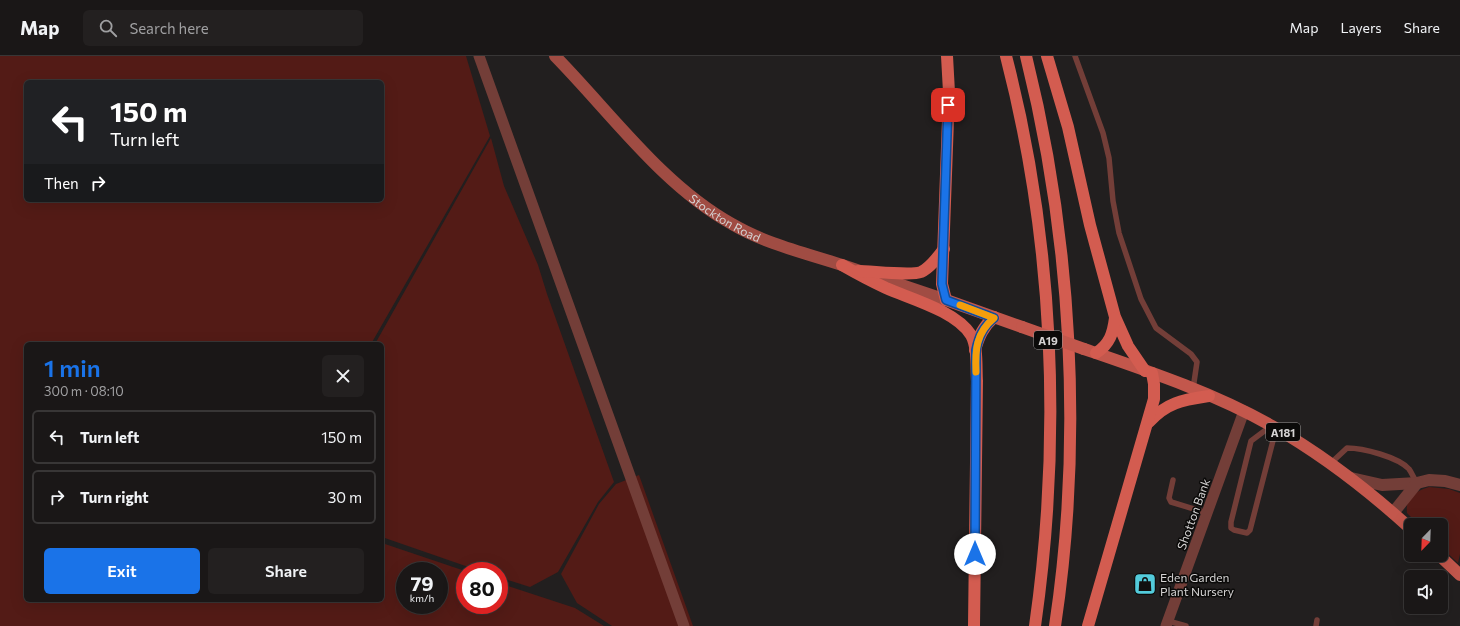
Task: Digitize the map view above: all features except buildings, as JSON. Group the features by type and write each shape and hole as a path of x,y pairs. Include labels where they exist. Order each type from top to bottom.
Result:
{"highway":[{"path":"946,300 942,284 948,56"},
{"name":"A19","path":"1006,56 1028,157 1047,311 1051,398 1049,497 1041,583 1035,626"},
{"name":"A19","path":"1026,56 1047,156 1059,231 1066,304 1070,448 1067,512 1060,593 1055,626"},
{"path":"1047,56 1068,127 1090,225 1115,316 1128,346 1148,372 1154,384 1154,399 1088,626"},
{"path":"858,271 907,273 921,272 944,250"},
{"path":"842,265 885,287 952,317 964,327 972,337 976,350"},
{"path":"1096,353 1108,343 1113,332 1115,316"},
{"path":"974,626 977,389 976,350 980,334 986,325 994,318"},
{"path":"1147,424 1164,407 1183,400 1209,396"}],"main road":[{"name":"Stockton Road","path":"560,58 653,161 709,209 732,225 770,242 946,300"},
{"name":"A181","path":"946,300 1148,372 1244,411 1274,427 1331,463 1404,523"},
{"path":"1446,562 1460,575"}],"street":[{"path":"479,56 684,626"},
{"name":"Shotton Bank","path":"1167,623 1244,411"},
{"path":"1351,478 1382,485 1417,483 1429,480 1445,481 1460,485"},
{"path":"1393,513 1417,483"}],"lane":[{"path":"1075,56 1105,142 1119,233 1131,272 1144,307 1156,328 1191,354 1197,362 1193,389"},
{"path":"1274,427 1250,530 1247,533 1234,530 1231,528 1231,522 1251,441 1274,427"},
{"path":"1331,463 1347,448 1360,448 1394,460 1408,469 1417,483"},
{"path":"1173,480 1169,498 1172,502 1207,513"},
{"path":"1167,623 1186,626"}],"shaded area":[{"path":"0,56 466,56 490,136 372,342 24,342 24,602 384,602 384,544 438,562 396,562 396,614 448,614 448,565 456,568 456,614 508,614 508,586 575,608 604,626 0,626"},
{"path":"491,138 504,186 538,265 614,482 598,502 558,572 530,587 508,580 508,562 456,563 384,538 384,342 376,342"},
{"path":"639,475 693,626 612,626 577,603 561,574 599,504 616,484"},
{"path":"1429,487 1449,489 1460,493 1460,554 1458,563 1448,554 1448,518 1412,518 1407,513 1410,499 1420,491"}],"slow traffic":[{"path":"960,305 994,318 986,325 980,334 976,350 976,372"}],"place":[{"name":"Eden Garden Plant Nursery","path":"1145,584"}],"route":[{"path":"948,105 942,284 946,300 994,318 986,325 980,334 976,350 975,554"}]}
